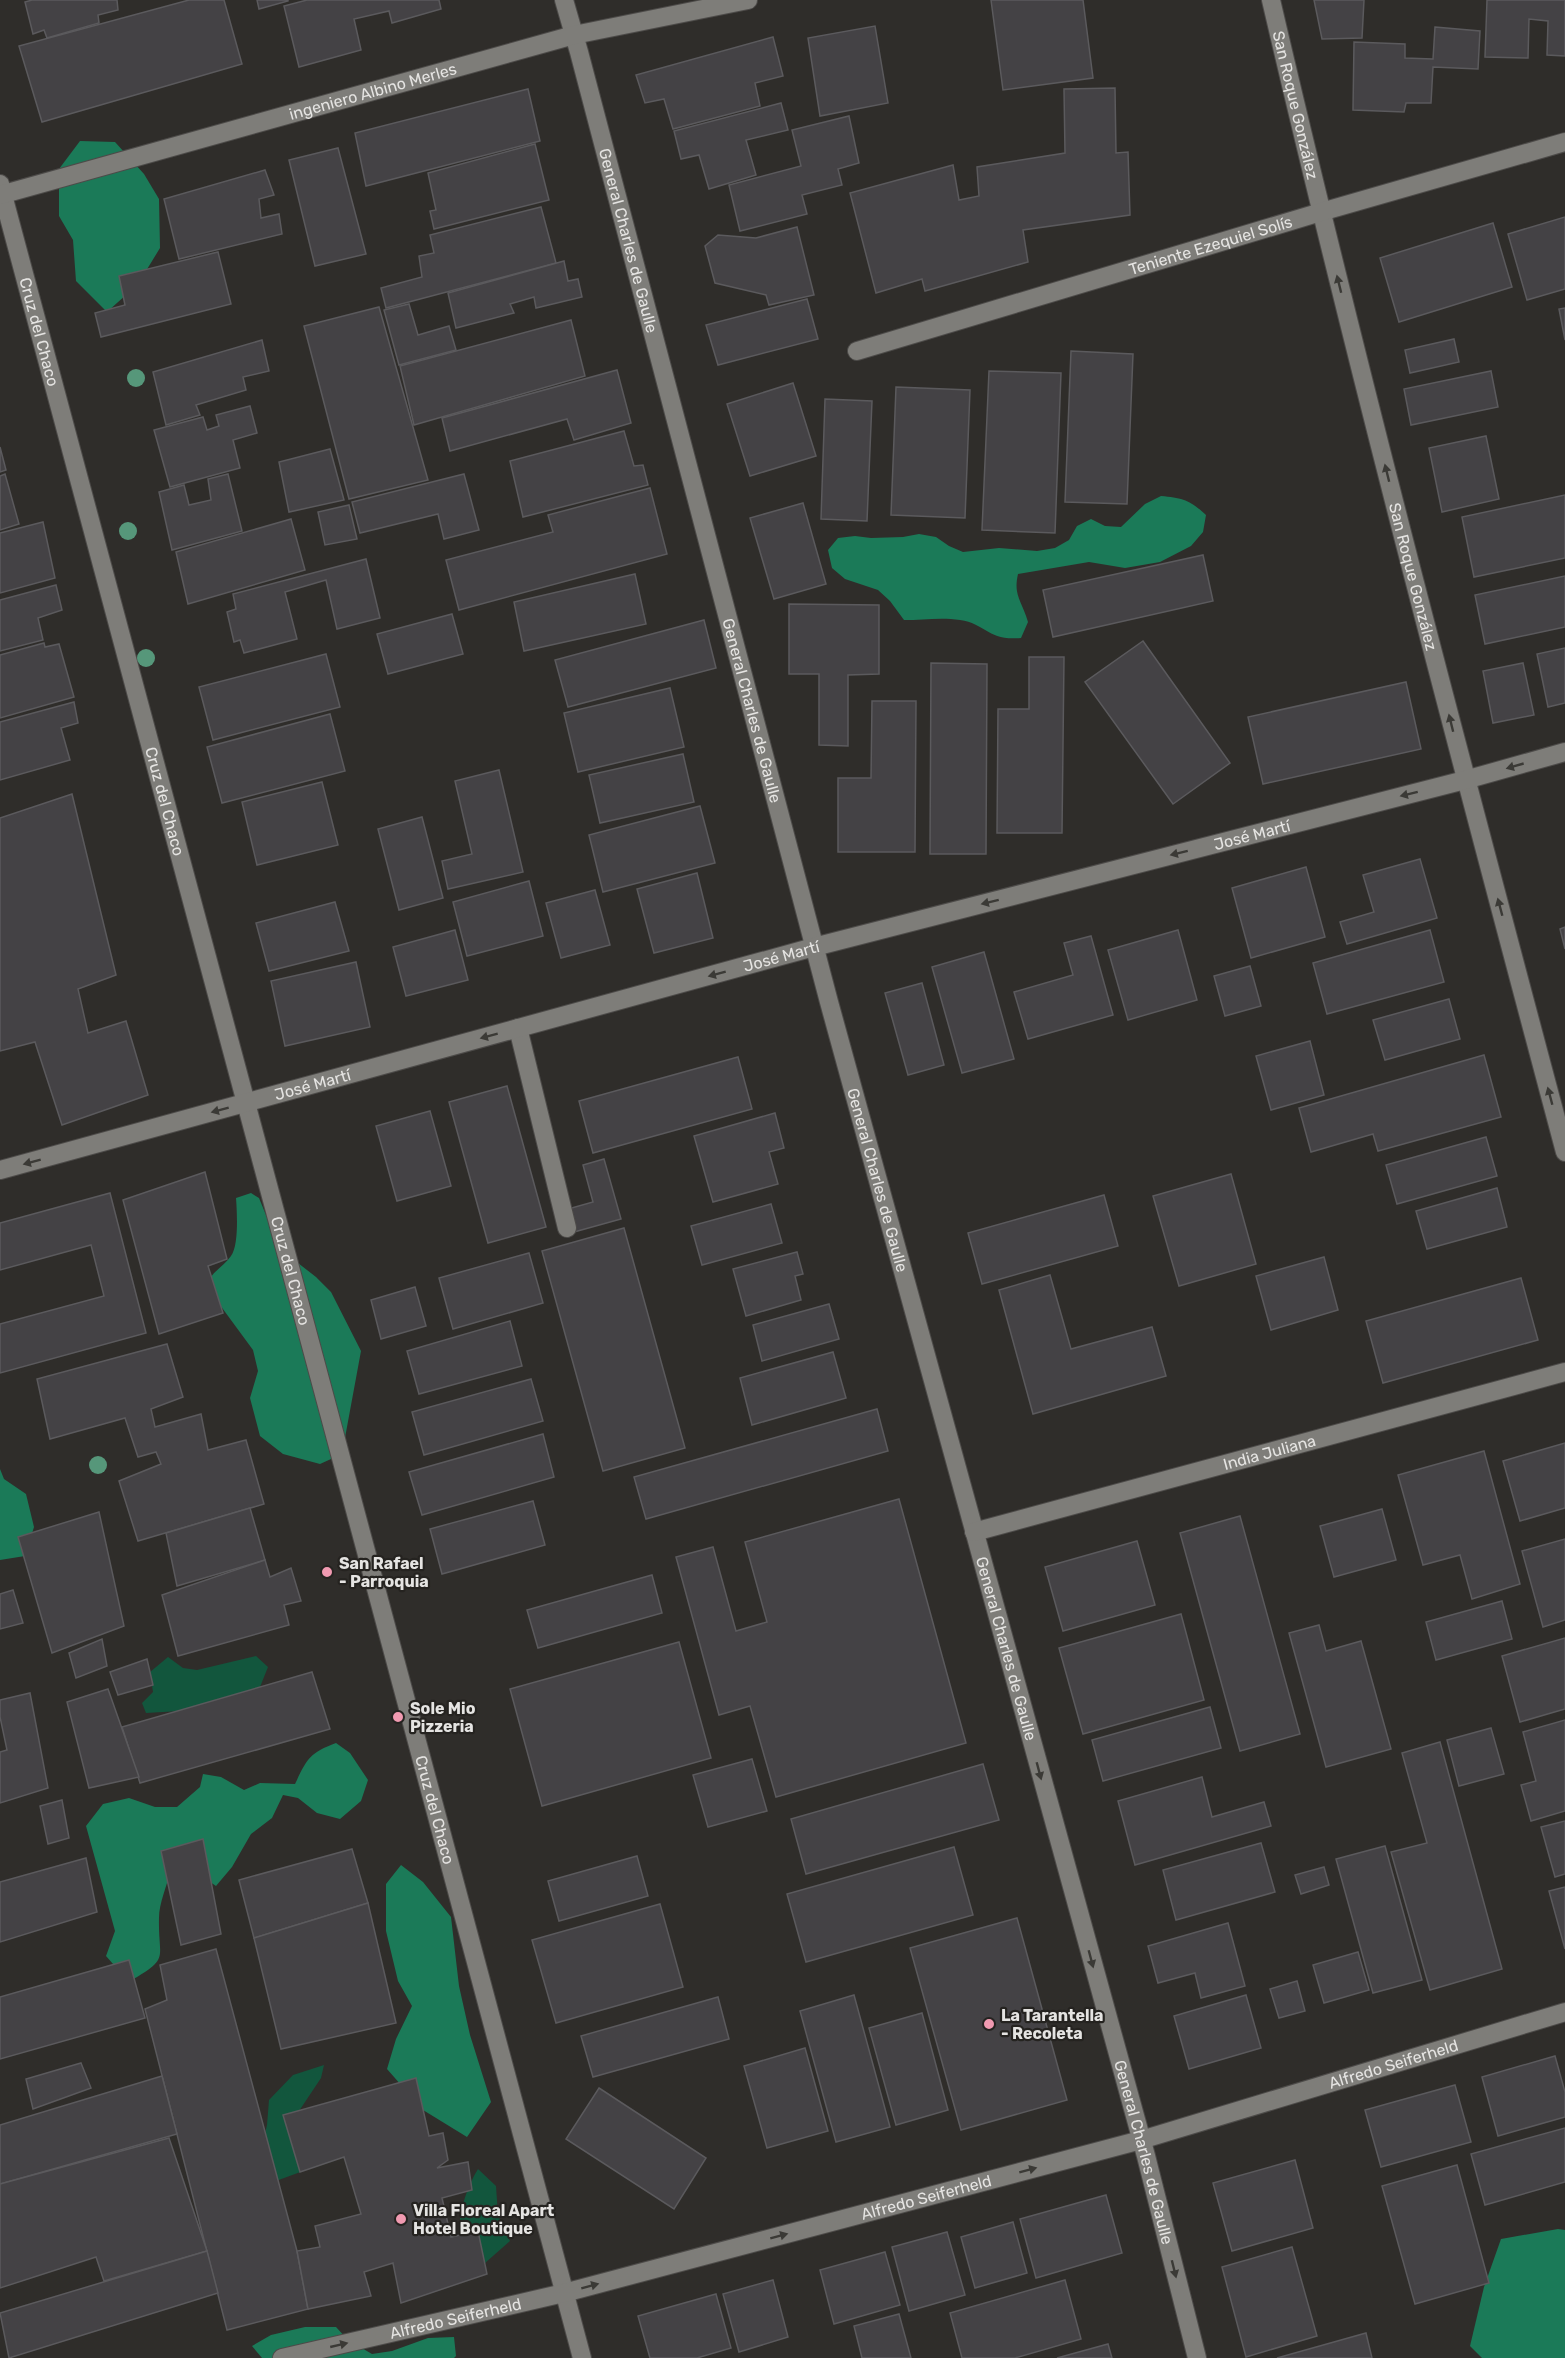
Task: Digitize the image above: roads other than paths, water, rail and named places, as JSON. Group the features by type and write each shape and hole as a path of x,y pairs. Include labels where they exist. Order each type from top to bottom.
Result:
{"street":[{"name":"General Charles de Gaulle","path":"564,0 814,947 1141,2140 1197,2358"},
{"name":"ingeniero Albino Merles","path":"1,191 574,35 748,0"},
{"name":"San Roque González","path":"1271,0 1321,212 1466,780 1565,1152"},
{"name":"Teniente Ezequiel Solís","path":"857,351 1321,212 1565,142"},
{"name":"Cruz del Chaco","path":"1,191 582,2358"},
{"name":"José Martí","path":"0,1170 814,947 1466,780 1565,752"},
{"path":"518,1029 567,1228"},
{"name":"India Juliana","path":"974,1532 1565,1371"},
{"name":"Alfredo Seiferheld","path":"282,2358 564,2293 1141,2140 1565,2012"}],"place":[{"name":"San Rafael - Parroquia","path":"327,1572"},
{"name":"Sole Mio Pizzeria","path":"398,1717"},
{"name":"La Tarantella - Recoleta","path":"989,2024"},
{"name":"Villa Floreal Apart Hotel Boutique","path":"401,2219"}]}
